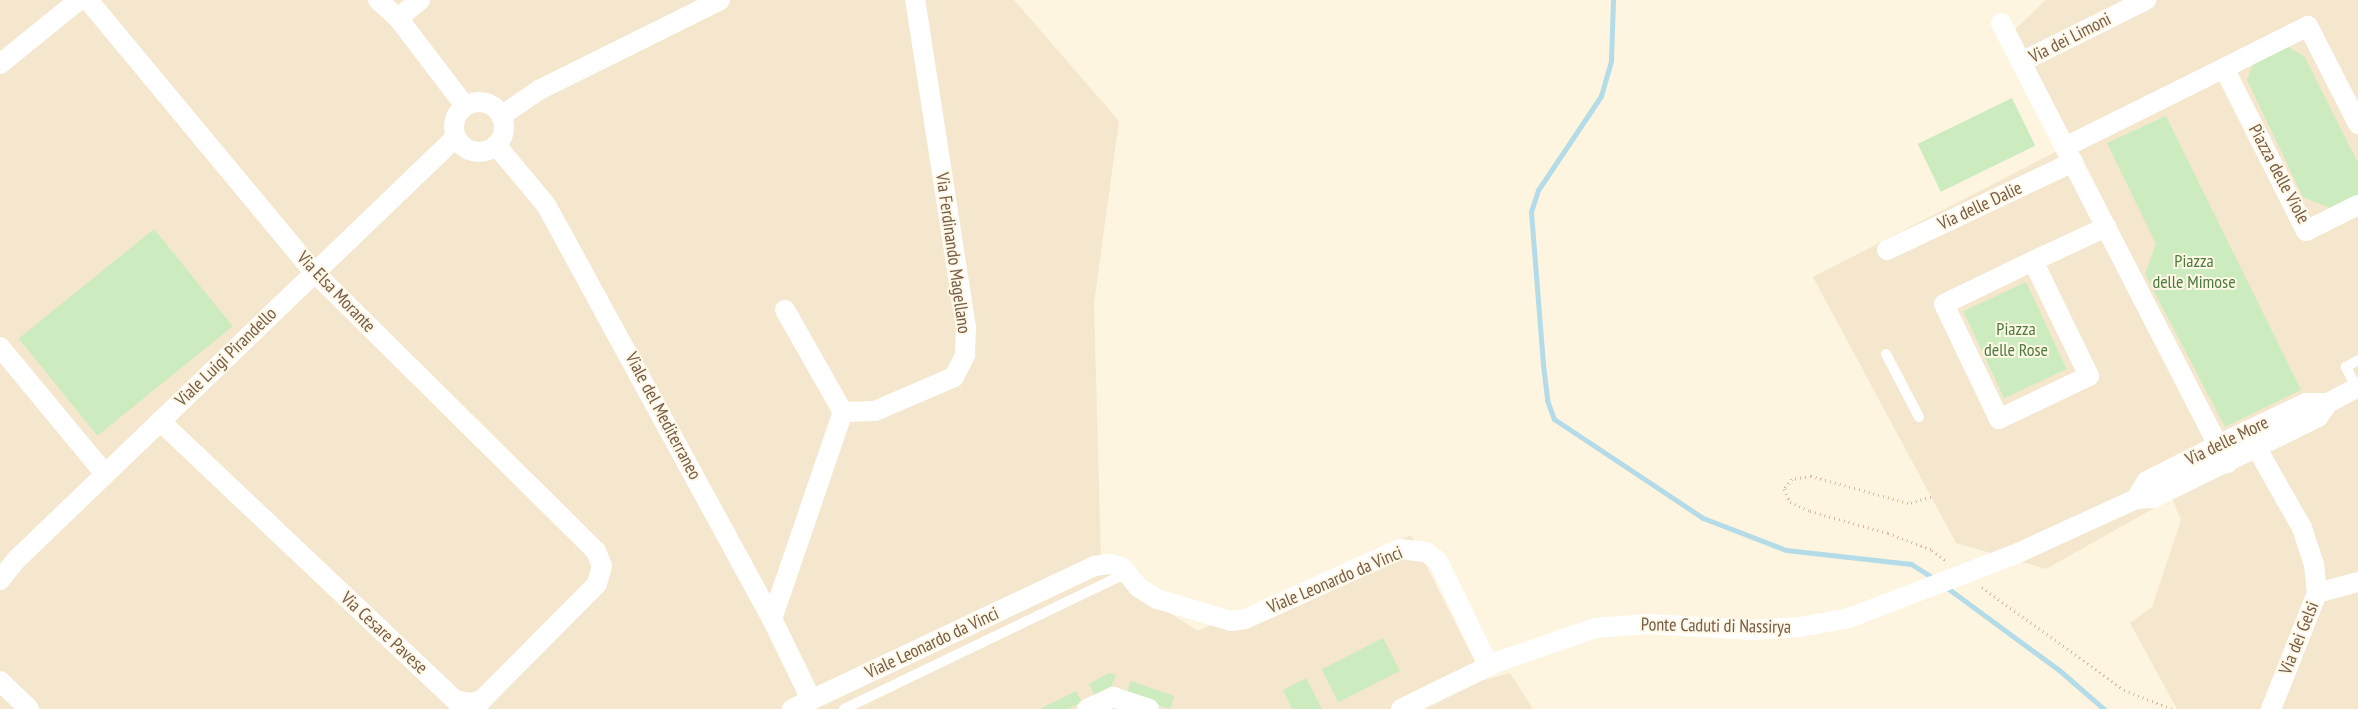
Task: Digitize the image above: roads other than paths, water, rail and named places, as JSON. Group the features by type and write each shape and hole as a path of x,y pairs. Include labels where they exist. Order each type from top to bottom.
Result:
{"street":[{"path":"0,64 79,0"},
{"name":"Via Elsa Morante","path":"88,0 314,272 596,551 602,566"},
{"path":"378,0 398,18 464,106"},
{"path":"398,18 420,0"},
{"path":"501,116 539,90 720,0"},
{"name":"Via Ferdinando Magellano","path":"843,412 859,414 876,411 954,377 965,355 966,328 915,0"},
{"name":"Via dei Limoni","path":"2021,62 2146,0"},
{"path":"2001,23 2222,454"},
{"path":"2069,155 2224,68 2308,26 2358,124"},
{"name":"Piazza delle Viole","path":"2224,68 2306,231 2358,205"},
{"path":"481,102 496,109 501,116 503,132 496,145 474,151 456,137 455,120 464,106 481,102"},
{"name":"Viale Luigi Pirandello","path":"0,580 16,560 456,137"},
{"name":"Viale del Mediterraneo","path":"496,145 546,205 772,619 812,700"},
{"name":"Via delle Dalie","path":"1887,250 2069,155"},
{"path":"2033,261 2089,376 1999,419 1944,304 2033,261 2106,227"},
{"path":"772,619 843,412 785,310"},
{"path":"0,347 105,474"},
{"name":"Via delle More","path":"2018,553 2136,499 2153,498 2222,454 2252,440 2306,403 2328,403 2358,388"},
{"name":"Via Cesare Pavese","path":"160,421 455,700 470,703 482,700 597,584 602,566"},
{"name":"Via dei Gelsi","path":"2252,440 2302,528 2314,564 2317,593 2271,709"},
{"name":"Viale Leonardo da Vinci","path":"792,709 1094,566 1110,564 1122,568 1138,587 1157,599 1231,621 1245,619 1400,549 1411,548 1426,552 1438,561 1493,664"},
{"name":"Ponte Caduti di Nassirya","path":"1401,709 1493,664 1595,628 1649,624 1753,630 1800,627 1849,618 2018,553"},
{"path":"2317,593 2358,582"},
{"path":"0,682 29,709"},
{"path":"1087,709 1113,697 1149,709"}],"lane":[{"path":"1886,354 1919,417"},
{"path":"2358,360 2346,367 2358,388"},
{"name":"Viale Leonardo da Vinci","path":"844,709 1126,573"}],"waterway":[{"path":"1613,0 1611,61 1601,96 1538,190 1531,212 1543,365 1547,400 1554,419 1703,518 1786,550 1911,564 1935,579"},
{"path":"1946,587 2059,670 2104,709"}],"park label":[{"name":"Piazza delle Mimose","path":"2194,272"},
{"name":"Piazza delle Rose","path":"2016,340"}]}
